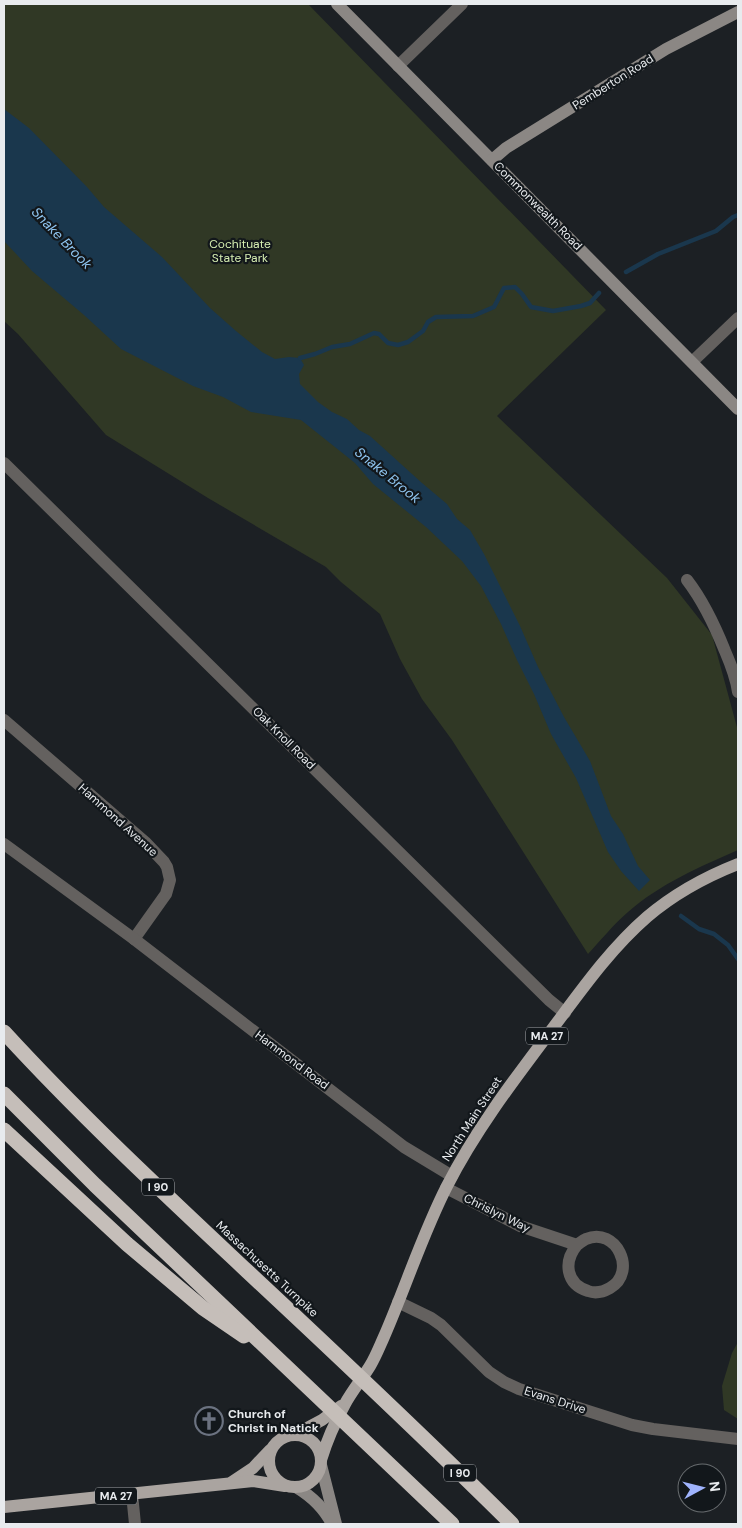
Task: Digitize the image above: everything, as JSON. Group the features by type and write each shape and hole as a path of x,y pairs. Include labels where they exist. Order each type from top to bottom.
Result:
{"highway":[{"name":"Massachusetts Turnpike","path":"4,1032 46,1077 126,1156 317,1336 512,1524"},
{"path":"4,1094 95,1185 452,1524"},
{"path":"4,1130 127,1244 168,1279 203,1308 290,1369"}],"main road":[{"name":"Commonwealth Road","path":"337,4 738,409"},
{"name":"Pemberton Road","path":"492,160 506,148 630,71 685,38 738,12"},
{"name":"North Main Street","path":"321,1462 330,1434 345,1403 370,1366 446,1188 478,1131 564,1013 617,947 658,908 679,893 738,864"},
{"name":"North Main Street","path":"294,1435 322,1420 345,1403"},
{"path":"332,1524 325,1512 310,1497 273,1476 269,1470 268,1462 272,1448 282,1437 304,1436 311,1440 320,1452 336,1524"},
{"name":"MA 27","path":"229,1483 253,1468 272,1448"},
{"path":"290,1487 307,1485 318,1474 321,1462"},
{"name":"MA 27","path":"4,1507 253,1481 290,1487"}],"street":[{"path":"398,66 462,4"},
{"path":"692,362 738,318"},
{"name":"Oak Knoll Road","path":"4,463 564,1013"},
{"path":"687,580 704,603 717,630 735,676 738,692"},
{"name":"Hammond Avenue","path":"4,720 145,842 168,867 170,880 166,894 134,939"},
{"name":"Hammond Road","path":"4,844 134,939 404,1147 452,1176"},
{"name":"Chrislyn Way","path":"446,1188 520,1226 576,1245"},
{"path":"598,1237 608,1240 617,1247 622,1257 623,1267 620,1278 614,1286 604,1292 593,1293 583,1290 574,1283 569,1273 568,1262 571,1252 576,1245 587,1238 598,1237"},
{"name":"Evans Drive","path":"398,1302 441,1325 489,1372 519,1389 632,1425 738,1439"},
{"path":"132,1494 135,1524"}],"green space":[{"name":"Cochituate State Park","path":"4,4 308,4 606,310 497,416 667,578 712,635 738,731 738,850 694,870 640,902 612,927 588,954 452,740 422,699 400,659 380,614 326,567 208,498 106,435 18,334 4,321"},
{"path":"738,1342 738,1419 724,1410 722,1386 732,1353"}],"water":[{"path":"4,109 29,128 104,207 162,257 210,308 236,331 262,352 275,359 300,358 304,365 299,374 300,384 318,402 332,412 347,419 359,430 370,436 447,504 457,519 470,530 520,626 538,667 590,761 611,816 623,834 638,866 650,880 639,891 621,871 608,852 576,778 551,734 501,624 481,586 462,561 426,527 373,484 355,463 301,420 251,412 223,397 193,386 121,349 32,271 4,241"}],"waterway":[{"path":"626,272 658,254 716,231 738,215"},
{"path":"300,358 332,347 350,344 374,333 379,334 388,343 398,345 408,342 423,331 428,322 436,317 473,316 494,307 504,288 515,287 531,307 553,311 590,303 599,293"},
{"name":"Snake Brook","path":"681,916 699,929 714,934 728,945 738,959"}],"place":[{"name":"Church of Christ in Natick","path":"209,1421"}]}
